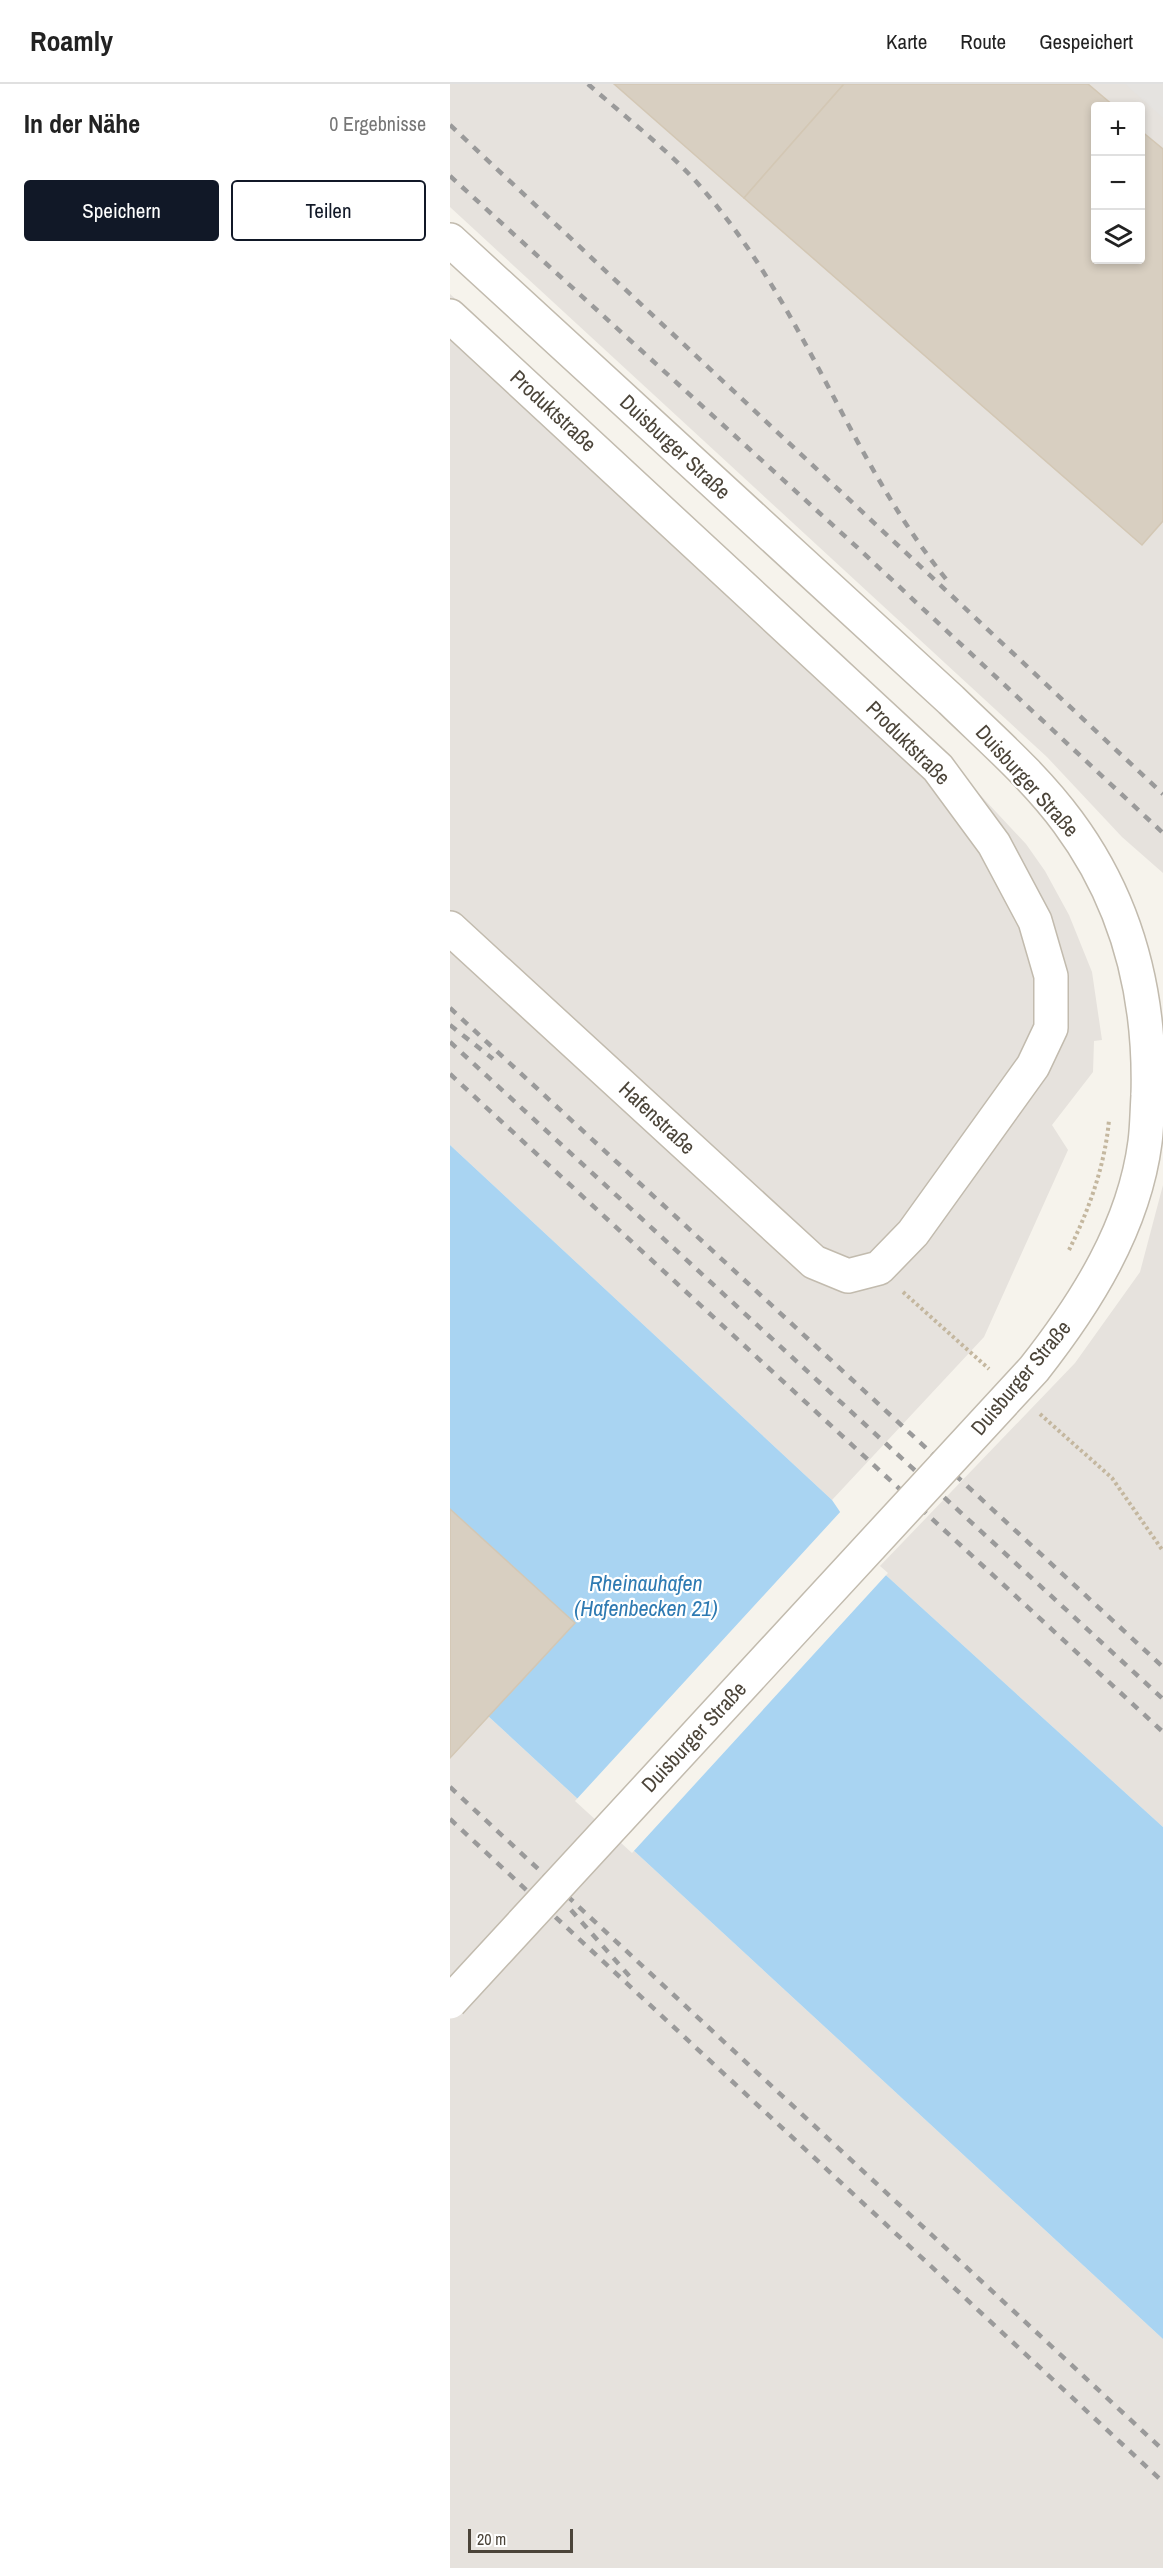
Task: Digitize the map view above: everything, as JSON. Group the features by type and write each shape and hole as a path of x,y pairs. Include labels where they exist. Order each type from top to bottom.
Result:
{"street":[{"name":"Duisburger Straße","path":"450,240 951,700 1008,754 1067,820 1104,880 1133,950 1143,993 1148,1031 1148,1096 1144,1143 1135,1186 1123,1220 1096,1280 1067,1327 1034,1369 450,2002"},
{"name":"Produktstraße","path":"450,316 938,768 994,844 1035,921 1051,976 1051,1028 1033,1066 913,1233 879,1268"},
{"name":"Hafenstraße","path":"450,928 814,1263 849,1276 879,1268"}],"path":[{"path":"1066,1255 1089,1204 1100,1170 1109,1119"},
{"path":"980,1375 988,1366"}],"shaded area":[{"path":"450,84 1163,84 1163,873 1122,837 1047,757 450,207"},
{"path":"1125,84 1163,84 1163,118"},
{"path":"450,294 846,658 909,726 969,783 1026,844 1045,871 1069,915 1092,972 1102,1040 1094,1041 1093,1072 1052,1125 1068,1150 984,1337 832,1500 450,1145"},
{"path":"1163,1185 1163,1827 878,1568 1075,1363 1140,1272"},
{"path":"450,1681 1163,2339 1163,2568 450,2568"}],"water":[{"name":"Rheinauhafen (Hafenbecken 21)","path":"450,1145 832,1500 878,1568 1163,1827 1163,2339 450,1681"}],"pier":[{"path":"842,1510 880,1566 888,1573 632,1853 575,1801"}],"building":[{"path":"614,84 844,84 744,198"},
{"path":"844,84 1088,84 1109,102 1091,102 1091,264 1145,264 1145,134 1163,149 1163,521 1142,545 744,198"},
{"path":"450,1509 575,1623 450,1758"}],"railway":[{"path":"588,84 678,163 735,230 783,305 896,509 922,548 951,585"},
{"path":"450,125 1163,794"},
{"path":"450,176 859,549 1163,833"},
{"path":"450,1008 1163,1667"},
{"path":"450,1025 493,1059"},
{"path":"450,1042 1163,1699"},
{"path":"450,1074 1163,1732"},
{"path":"450,1787 1163,2450"},
{"path":"450,1819 1163,2482"},
{"path":"571,1910 632,1979"}]}
